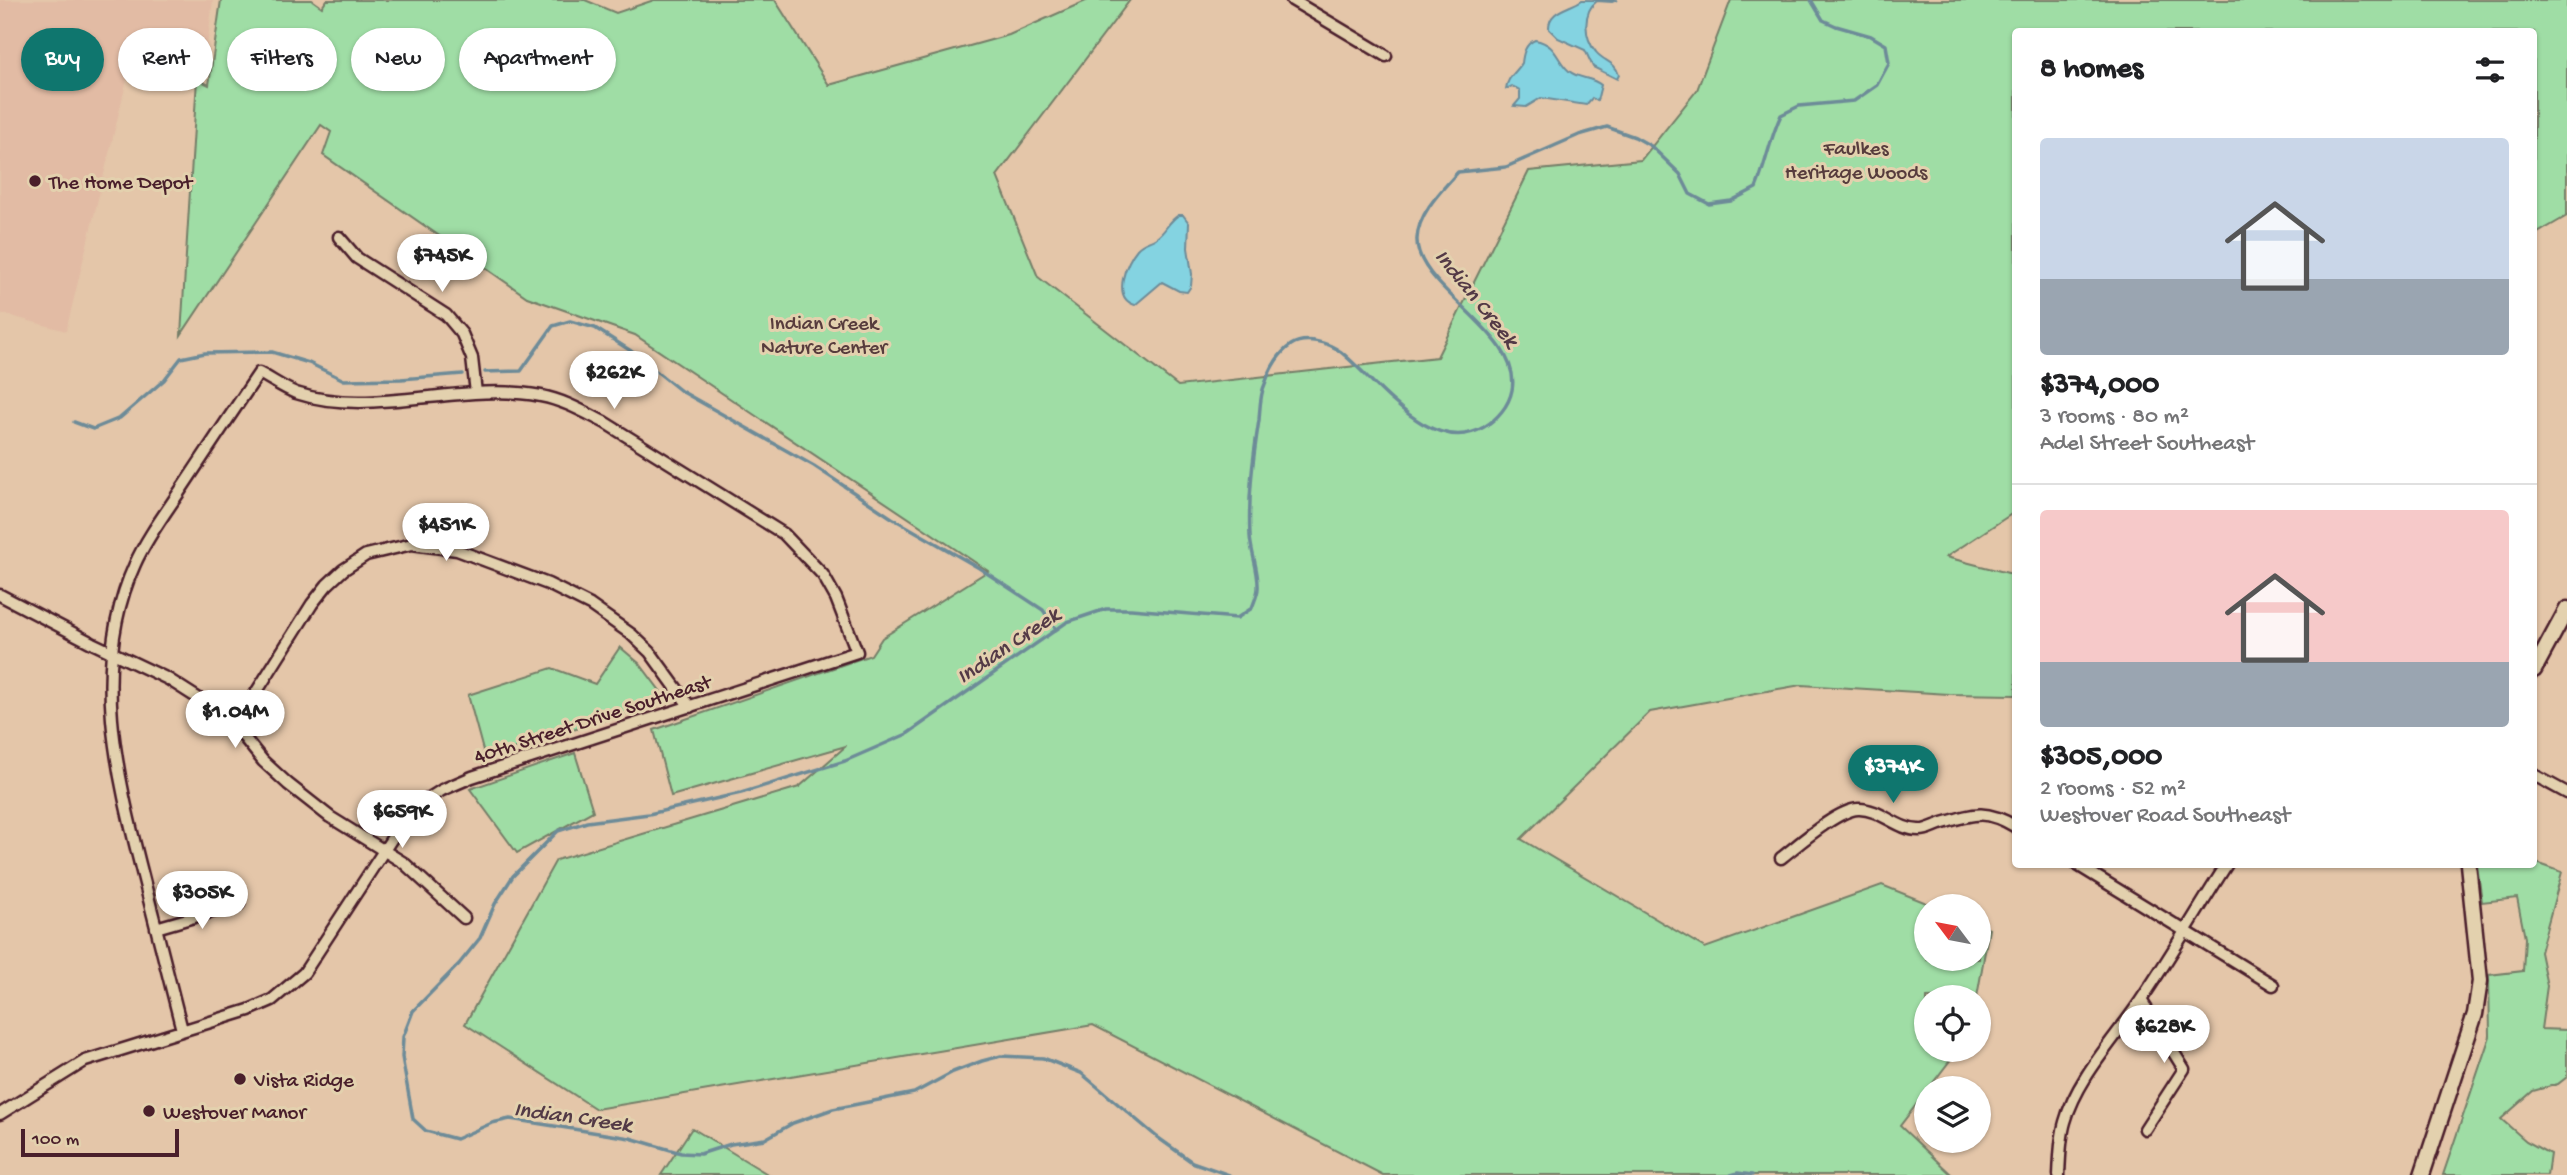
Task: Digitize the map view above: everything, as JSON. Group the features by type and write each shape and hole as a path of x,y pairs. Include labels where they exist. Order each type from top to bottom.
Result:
{"main road":[{"path":"2537,664 2567,609"},
{"path":"2421,1175 2479,996 2480,981 2468,868"}],"street":[{"path":"1292,0 1386,56"},
{"path":"182,1030 113,744 109,681 112,652 122,598 135,563 259,373 294,392 341,402 477,393 472,358 462,334 446,315 357,258 339,237"},
{"name":"40th Street Drive Southeast","path":"0,1114 85,1061 249,1010 272,1000 290,987 304,973 402,823 426,800 456,783 857,652 836,598 823,575 783,534 604,422 574,407 541,396 477,393"},
{"path":"235,726 327,584 342,570 366,555 412,544 457,550 548,584 590,604 631,634 650,652 690,707"},
{"path":"0,595 192,693 235,726 264,761 288,784 330,817 404,863 464,918"},
{"path":"2537,777 2567,793"},
{"path":"1781,858 1822,826 1856,809 1871,811 1901,826 1920,831 1967,816 1986,813 2012,825"},
{"path":"2082,868 2273,985"},
{"path":"2059,1175 2065,1121 2076,1096 2100,1055 2141,1000 2224,868"},
{"path":"156,928 239,904"},
{"path":"2141,1000 2184,1069 2145,1129"}],"shaded area":[{"path":"0,0 213,0 209,28 118,28 118,91 124,91 66,331 0,313"}],"green space":[{"path":"221,0 312,0 322,7 327,0 585,0 616,13 654,0 775,0 829,85 1009,35 1088,0 1130,0 997,176 1038,277 1178,386 1437,357 1529,171 1641,160 1697,90 1731,0 2567,0 2567,216 2537,233 2537,28 2012,28 2012,514 1946,557 2012,574 2012,695 1801,685 1650,712 1521,839 1705,948 1882,885 1914,898 1914,971 1982,971 1979,985 1914,985 1914,1062 1949,1062 1938,1076 1914,1076 1914,1108 1900,1126 1914,1139 1914,1153 1929,1153 1952,1175 1383,1175 1093,1025 596,1109 465,1024 556,860 799,787 846,746 671,796 654,730 871,655 882,638 988,571 635,335 527,297 323,155 331,132 321,125 181,335 196,91 213,91 213,57"},
{"path":"620,647 640,664 667,700 485,758 468,695 552,668 595,684"},
{"path":"575,753 593,811 517,853 470,789"},
{"path":"2537,863 2562,872 2540,952 2547,986 2541,1029 2567,1030 2567,1077 2558,1084 2533,1091 2501,1119 2526,1141 2550,1154 2547,1175 2443,1175 2490,1036 2489,975 2523,971 2525,938 2517,898 2482,902 2477,868 2537,868"},
{"path":"692,1128 769,1175 661,1175"}],"water":[{"path":"1582,0 1617,0 1597,1 1589,12 1586,25 1592,46 1615,67 1619,75 1617,79 1593,67 1585,50 1558,38 1549,29 1556,14"},
{"path":"1535,40 1548,45 1573,74 1601,85 1597,101 1592,98 1586,105 1541,98 1526,107 1514,106 1520,99 1520,90 1512,86 1506,89 1507,85 1522,63 1527,47"},
{"path":"1179,215 1183,215 1189,223 1191,286 1187,292 1179,291 1162,282 1135,305 1124,295 1122,288 1125,271 1137,249 1159,236"}],"waterway":[{"name":"Indian Creek","path":"1229,1175 1192,1162 1157,1137 1081,1073 1043,1058 1001,1056 953,1072 914,1093 833,1109 793,1123 765,1139 731,1144 700,1154 681,1153 630,1138 510,1119 492,1123 456,1139 426,1131 413,1119 402,1057 403,1037 413,1011 459,964 480,938 495,904 513,876 558,831 587,822 649,814 741,793 845,761 907,734 1067,622 1106,609 1237,618 1252,608 1258,588 1250,536 1253,463 1262,392 1272,367 1282,353 1297,342 1310,341 1330,345 1406,412 1425,425 1444,433 1464,434 1484,427 1498,416 1508,401 1512,390 1511,369 1502,349 1449,294 1421,258 1418,229 1432,202 1458,172 1506,167 1579,135 1607,127 1651,146 1680,174 1690,194 1709,204 1731,201 1756,188 1781,115 1799,106 1854,101 1877,85 1889,63 1886,45 1871,36 1823,20 1811,0"},
{"path":"485,372 521,371 553,326 570,321 595,328 631,351 681,391 814,466 892,518 979,568 1043,610 1056,629"},
{"path":"74,422 93,429 120,418 164,380 181,358 205,353 272,352 309,363 344,380 463,374"},
{"name":"Indian Creek","path":"1731,1175 1752,1175"}],"place":[{"name":"The Home Depot","path":"35,181"},
{"name":"Vista Ridge","path":"240,1079"},
{"name":"Westover Manor","path":"149,1111"}],"park label":[{"name":"Faulkes Heritage Woods","path":"1856,159"},
{"name":"Indian Creek Nature Center","path":"824,334"}]}
